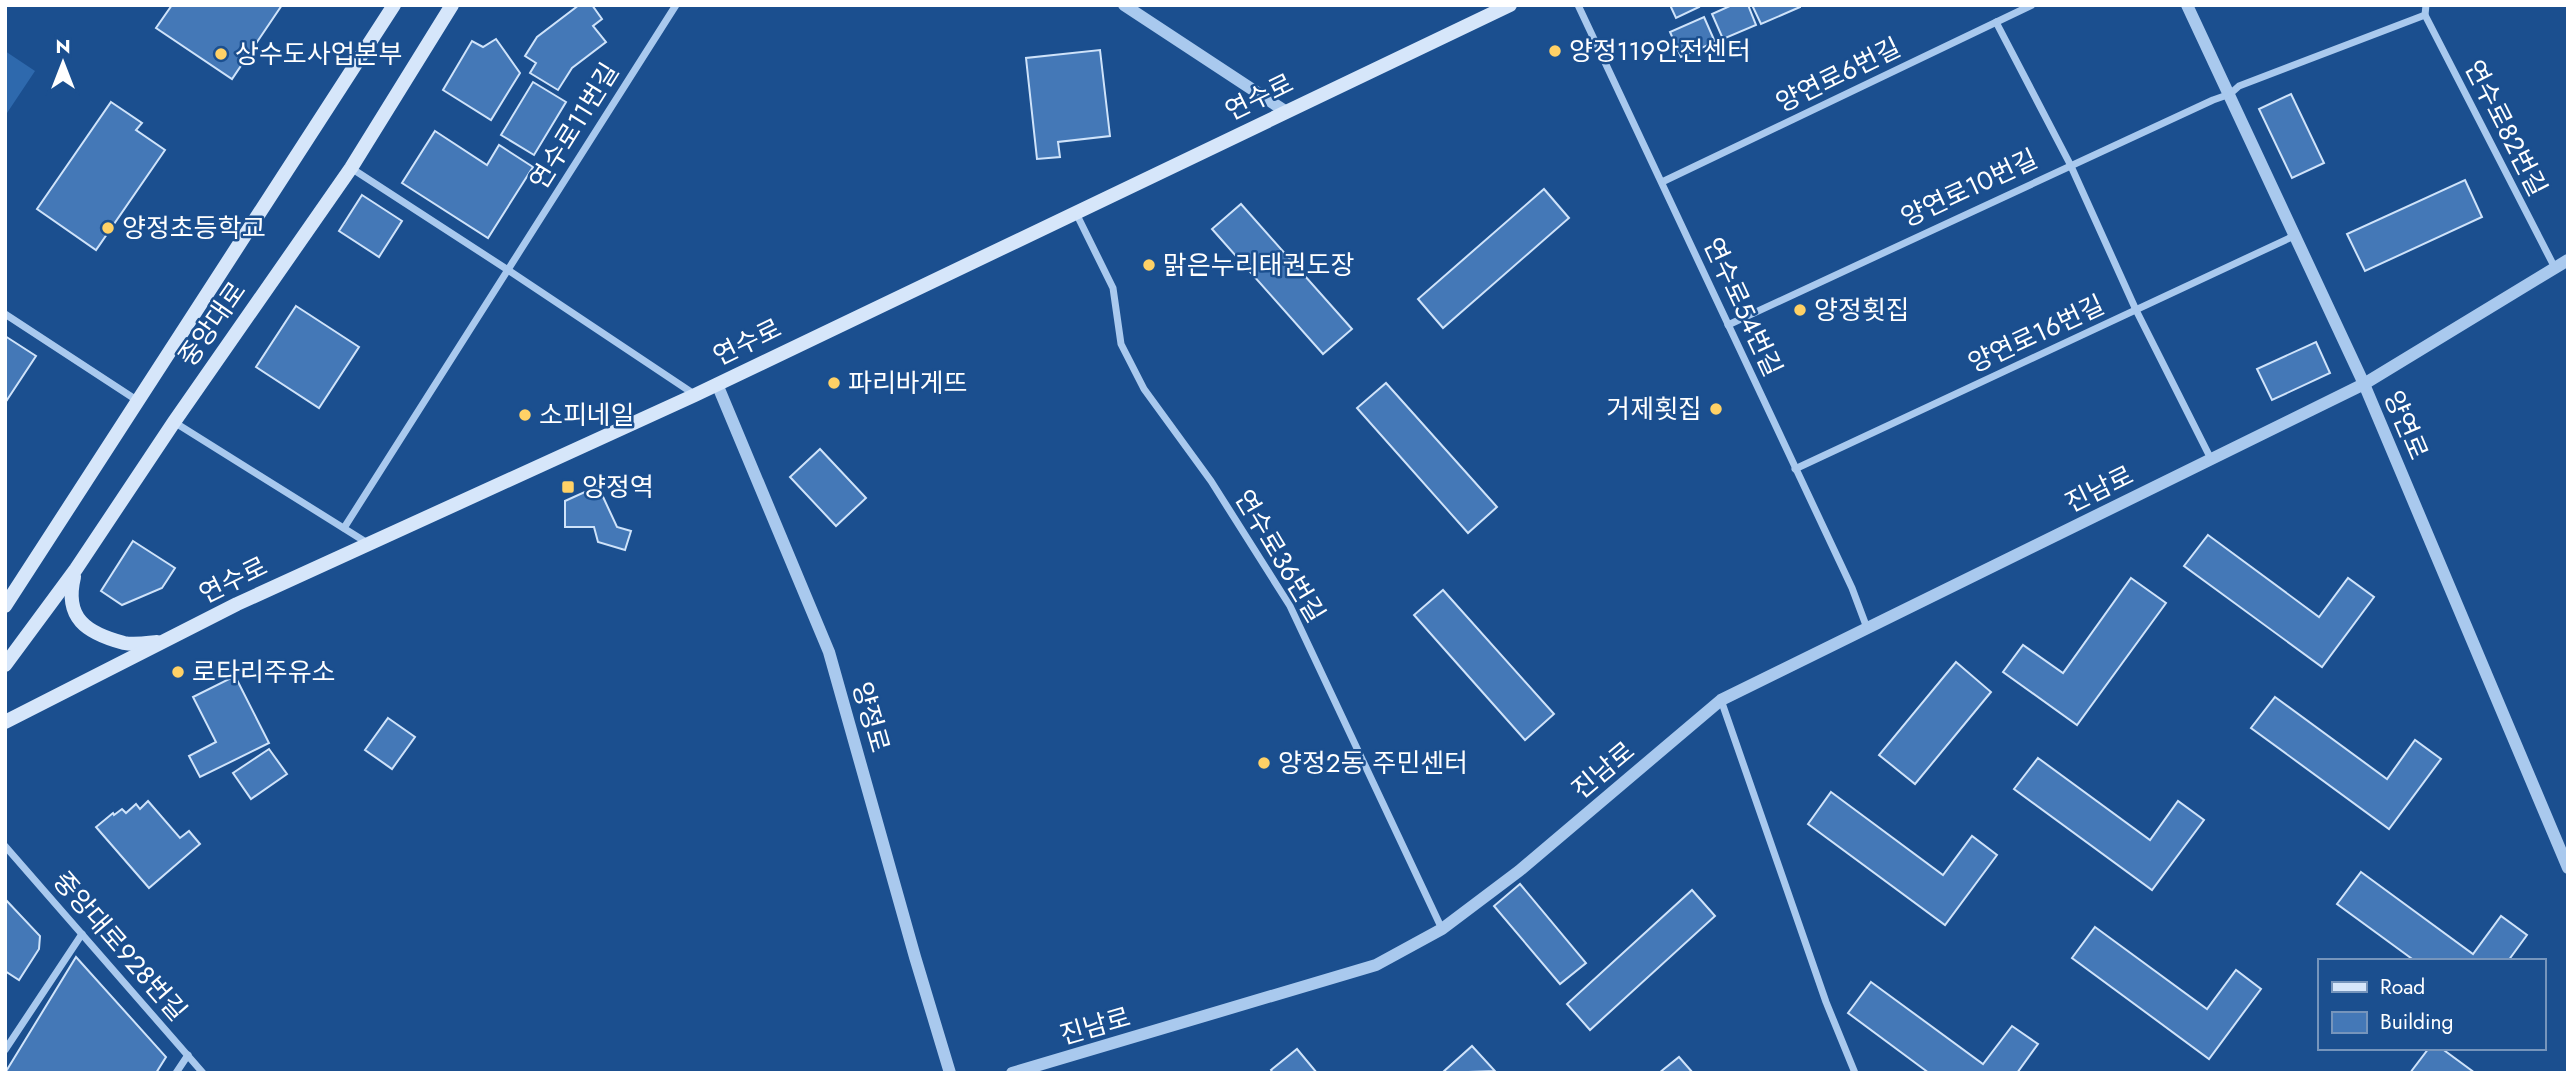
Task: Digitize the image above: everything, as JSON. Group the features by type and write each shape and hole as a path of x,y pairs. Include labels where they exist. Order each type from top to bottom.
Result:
{"main road":[{"name":"중앙대로","path":"5,606 394,5"},
{"name":"중앙대로","path":"5,665 76,569 173,422 351,168 452,5"},
{"name":"연수로","path":"5,722 237,604 717,384 1510,5"},
{"path":"76,569 70,594 74,614 89,629 125,643 162,642"}],"street":[{"name":"연수로11번길","path":"344,528 676,5"},
{"path":"1124,5 1285,111"},
{"name":"연수로54번길","path":"1578,5 1852,588 1867,628"},
{"name":"양연로6번길","path":"1662,182 2032,5"},
{"name":"양연로","path":"2187,5 2364,384 2568,868"},
{"path":"2425,15 2426,5"},
{"name":"양연로10번길","path":"1728,325 2070,164 2230,94 2239,86 2425,15"},
{"name":"연수로82번길","path":"2425,15 2555,268"},
{"path":"1996,22 2070,164 2136,310 2211,459"},
{"path":"351,168 695,394"},
{"name":"연수로36번길","path":"1076,212 1113,288 1121,344 1144,389 1211,481 1290,606 1442,929"},
{"name":"양연로16번길","path":"1795,469 2294,236"},
{"name":"진남로","path":"1013,1073 1376,965 1442,929 1528,863 1721,700 2364,384 2568,260"},
{"path":"5,314 138,401"},
{"name":"양정로","path":"717,384 829,652 950,1073"},
{"path":"173,422 369,544"},
{"path":"1721,700 1826,1002 1855,1073"},
{"name":"중앙대로928번길","path":"5,846 203,1073"},
{"path":"5,1050 82,934"},
{"path":"176,1073 188,1055"}],"shaded area":[{"path":"5,51 35,71 5,116"}],"building":[{"name":"상수도사업본부","path":"172,5 282,5 232,79 156,28"},
{"path":"579,5 592,5 602,19 593,26 606,42 572,68 558,90 530,73 536,63 525,56 537,37"},
{"path":"1670,5 1698,5 1699,7 1676,18"},
{"path":"1732,5 1748,5 1756,25 1723,39 1712,14"},
{"path":"1752,5 1800,5 1800,7 1761,24"},
{"path":"1704,17 1715,42 1681,57 1670,32"},
{"path":"496,39 520,73 491,120 443,90 472,41 483,47"},
{"path":"1100,50 1110,136 1058,142 1060,157 1037,159 1026,58"},
{"path":"533,82 566,102 534,155 501,135"},
{"path":"2291,94 2324,163 2292,178 2259,109"},
{"path":"111,102 142,123 136,130 165,150 96,250 37,209"},
{"path":"435,131 487,165 499,145 533,167 488,238 402,183"},
{"path":"2465,180 2482,217 2365,271 2347,234"},
{"path":"1544,189 1569,218 1443,328 1418,299"},
{"path":"362,195 402,221 379,257 339,231"},
{"path":"1241,204 1352,329 1323,354 1212,229"},
{"path":"296,306 359,347 319,408 256,367"},
{"path":"5,336 36,356 5,403"},
{"path":"2316,342 2330,373 2272,400 2257,369"},
{"path":"1386,383 1497,507 1468,533 1357,408"},
{"path":"820,449 866,498 836,526 790,477"},
{"path":"598,486 617,527 631,531 625,550 598,542 594,527 565,527 565,501"},
{"path":"2208,535 2319,617 2348,578 2374,597 2322,667 2184,566"},
{"path":"133,541 175,568 162,588 122,605 101,591"},
{"path":"2131,578 2166,603 2077,725 2003,672 2023,645 2063,673"},
{"path":"1443,590 1554,714 1525,740 1414,615"},
{"path":"1956,662 1991,692 1915,784 1879,755"},
{"path":"235,676 269,743 200,777 189,756 216,742 193,697"},
{"path":"2275,697 2387,779 2415,740 2441,759 2389,829 2251,728"},
{"path":"388,718 415,737 392,769 365,750"},
{"path":"269,749 287,774 251,799 233,773"},
{"path":"2038,758 2150,840 2178,801 2204,820 2152,890 2014,789"},
{"path":"1831,792 1943,875 1972,836 1997,855 1945,925 1808,824"},
{"path":"148,801 180,838 189,831 200,844 149,888 96,827 113,813 114,815 122,809 126,813 136,804 140,809"},
{"path":"2361,872 2473,954 2501,916 2527,935 2509,959 2412,959 2337,904"},
{"path":"1520,884 1586,963 1560,984 1494,906"},
{"path":"1692,890 1715,916 1590,1030 1567,1004"},
{"path":"5,899 40,936 39,949 19,980 5,971"},
{"path":"2095,927 2207,1009 2236,970 2261,989 2209,1059 2072,958"},
{"path":"76,957 166,1057 156,1073 5,1073"},
{"path":"1871,982 1983,1064 2012,1026 2038,1044 2017,1073 1929,1073 1848,1013"},
{"path":"1472,1046 1495,1071 1442,1073"},
{"path":"1297,1049 1317,1073 1273,1073 1271,1070"},
{"path":"2427,1050 2444,1050 2475,1073 2410,1073"},
{"path":"1679,1057 1693,1073 1659,1073"}],"place":[{"name":"양정119안전센터","path":"1555,51"},
{"name":"상수도사업본부","path":"221,54"},
{"name":"양정초등학교","path":"108,228"},
{"name":"맑은누리태권도장","path":"1149,265"},
{"name":"양정횟집","path":"1800,310"},
{"name":"파리바게뜨","path":"834,383"},
{"name":"거제횟집","path":"1716,409"},
{"name":"소피네일","path":"525,415"},
{"name":"양정역","path":"568,487"},
{"name":"로타리주유소","path":"178,672"},
{"name":"양정2동 주민센터","path":"1264,763"}]}
